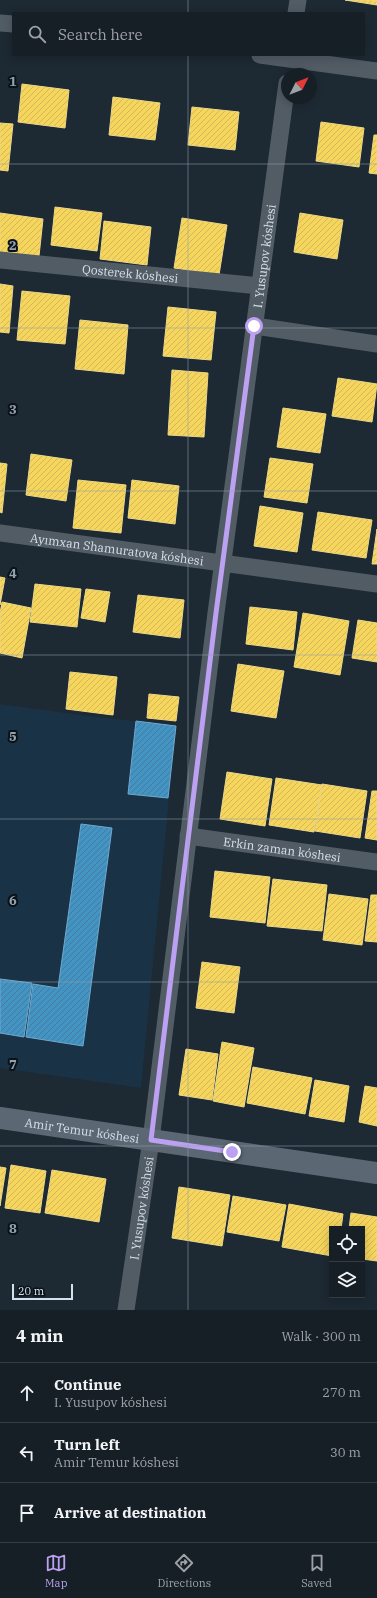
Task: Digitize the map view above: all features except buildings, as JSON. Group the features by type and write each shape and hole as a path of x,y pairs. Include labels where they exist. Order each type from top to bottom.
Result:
{"street":[{"path":"296,12 298,0"},
{"path":"0,23 12,24"},
{"path":"264,56 290,63 377,71"},
{"name":"I. Yusupov kóshesi","path":"126,1310 151,1140 223,562 284,104"},
{"name":"Qosterek kóshesi","path":"0,260 260,286"},
{"path":"254,326 377,344"},
{"name":"Ayımxan Shamuratova kóshesi","path":"0,533 377,584"},
{"name":"Erkin zaman kóshesi","path":"188,836 377,862"},
{"name":"Amir Temur kóshesi","path":"0,1118 377,1173"}],"shaded area":[{"path":"0,704 176,726 141,1088 0,1068"}],"route":[{"path":"232,1152 151,1140 216,613 254,326"}]}
